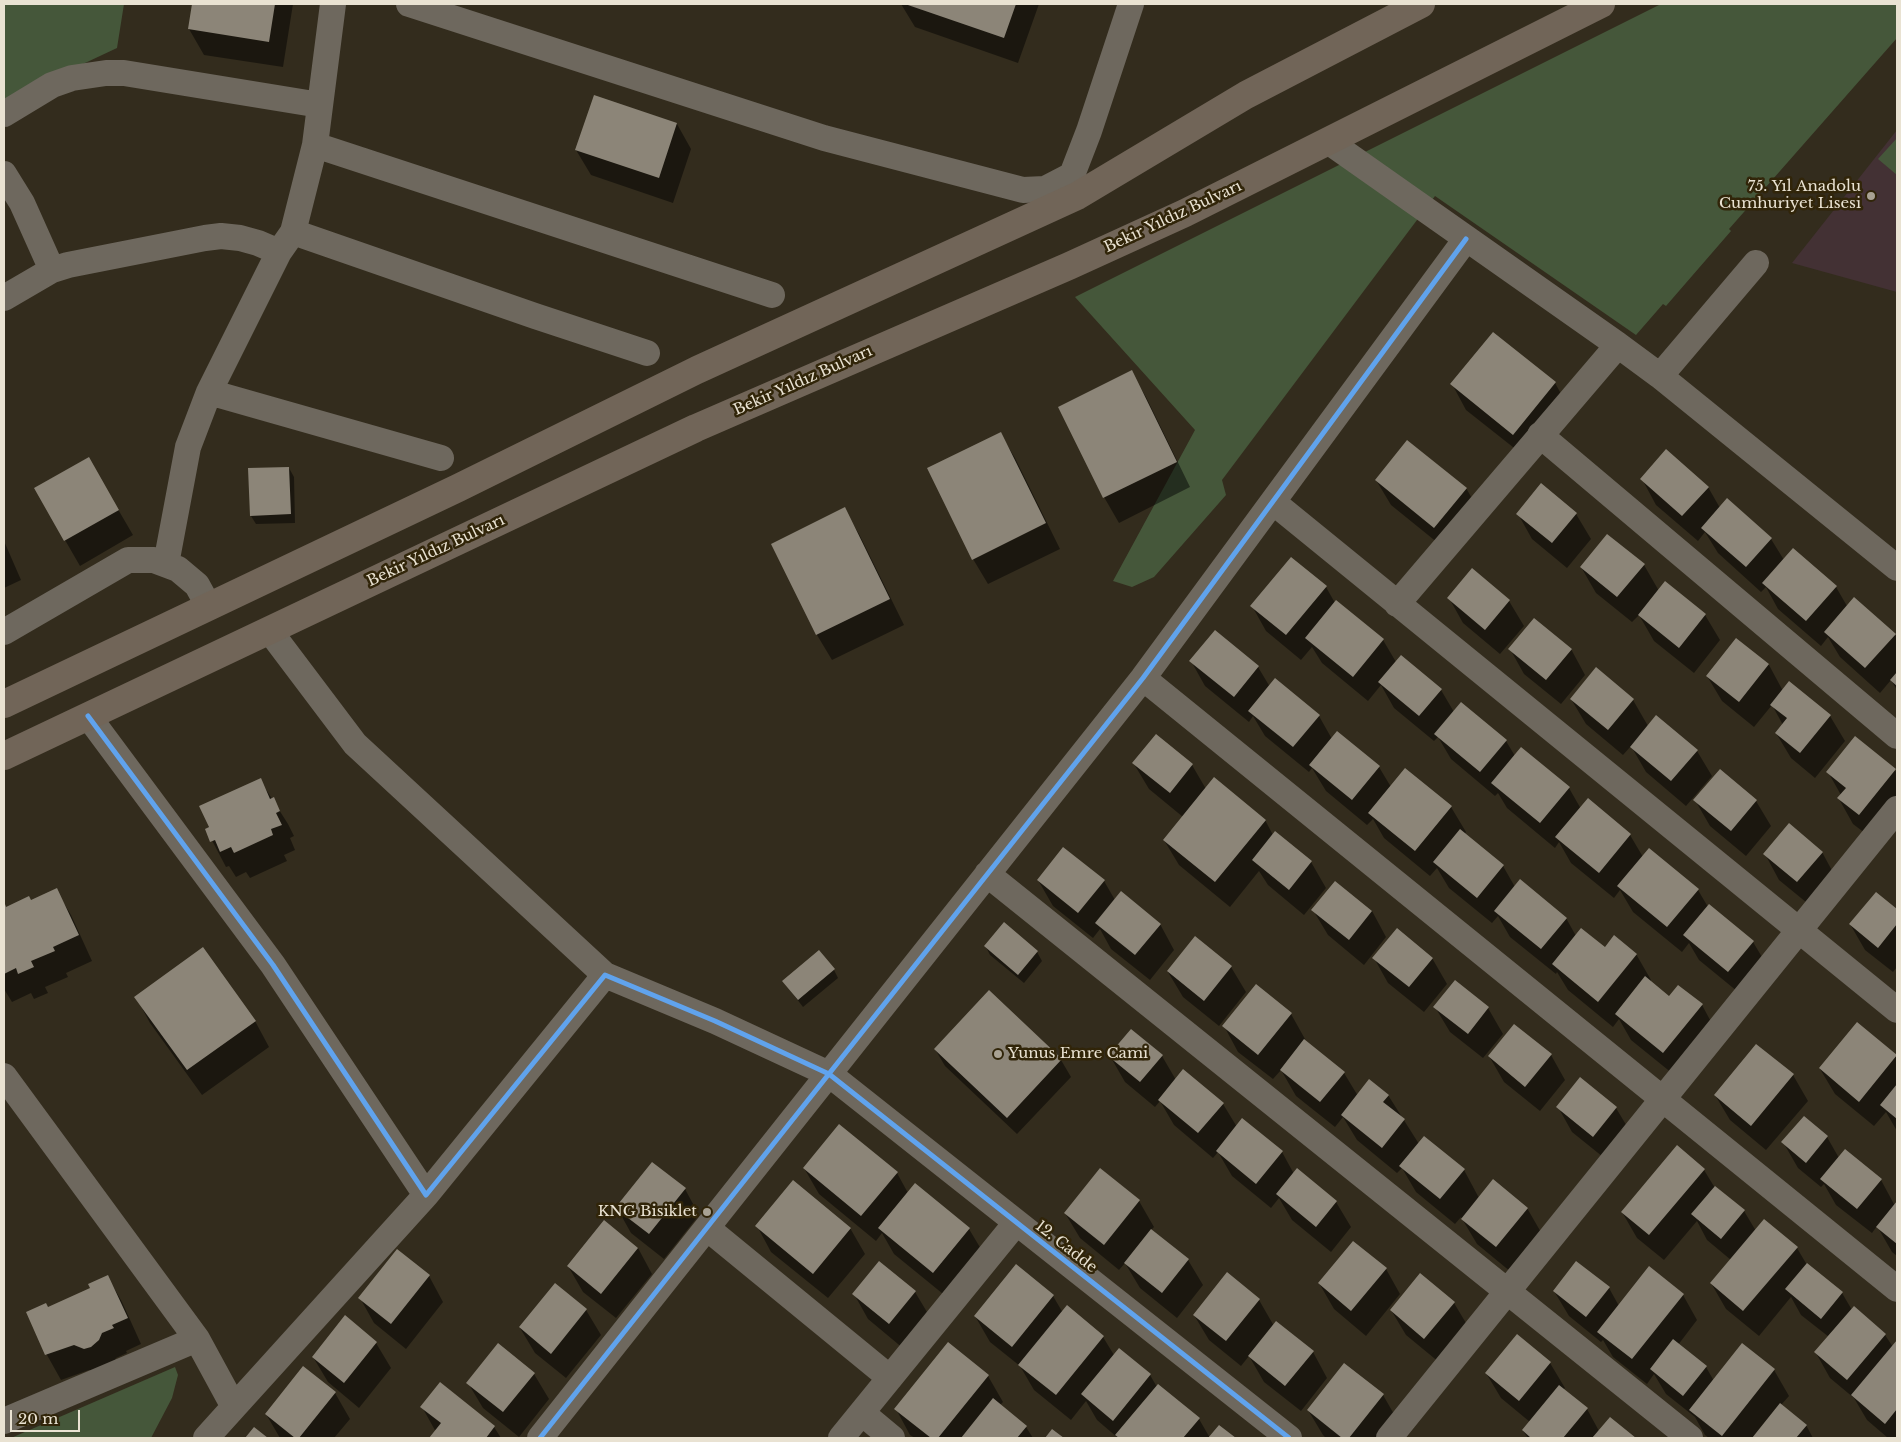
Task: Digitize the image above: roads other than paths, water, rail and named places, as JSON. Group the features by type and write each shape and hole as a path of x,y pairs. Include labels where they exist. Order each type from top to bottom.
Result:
{"main road":[{"path":"4,704 458,488 1075,185 1421,4"},
{"name":"Bekir Yıldız Bulvarı","path":"4,756 696,428 1069,266 1184,213 1601,4"}],"street":[{"path":"166,564 188,447 209,392 286,242 315,145 333,4"},
{"path":"409,4 833,141 1023,190 1075,185 1089,131 1131,4"},
{"path":"4,114 52,85 72,78 106,73 124,73 320,105"},
{"path":"1328,141 1660,376 1897,568"},
{"path":"315,145 772,295"},
{"path":"4,174 22,203 52,270"},
{"path":"4,298 52,270 91,259 221,236 240,238 258,243 286,242 534,316 647,353"},
{"path":"540,1438 1143,678 1466,238"},
{"path":"1660,376 1756,263"},
{"path":"1397,604 1618,345"},
{"path":"209,392 441,458"},
{"path":"1540,435 1897,736"},
{"path":"1272,502 1897,1010"},
{"path":"4,632 128,560 154,560 178,569 197,585 209,606"},
{"path":"206,1438 426,1195 605,975 355,744 269,630"},
{"path":"1143,678 1897,1289"},
{"path":"88,716 273,966 426,1195"},
{"path":"1389,1438 1664,1100 1897,809"},
{"path":"987,874 1690,1438"},
{"name":"12. Cadde","path":"605,975 715,1021 829,1074 1289,1438"},
{"path":"4,1076 13,1107 197,1339 234,1408"},
{"path":"841,1438 1016,1223"},
{"path":"707,1228 890,1378"},
{"path":"4,1421 197,1339"},
{"path":"862,1413 892,1438"}],"place":[{"name":"75. Yıl Anadolu Cumhuriyet Lisesi","path":"1871,196"},
{"name":"Yunus Emre Cami","path":"998,1054"},
{"name":"KNG Bisiklet","path":"707,1212"}]}
